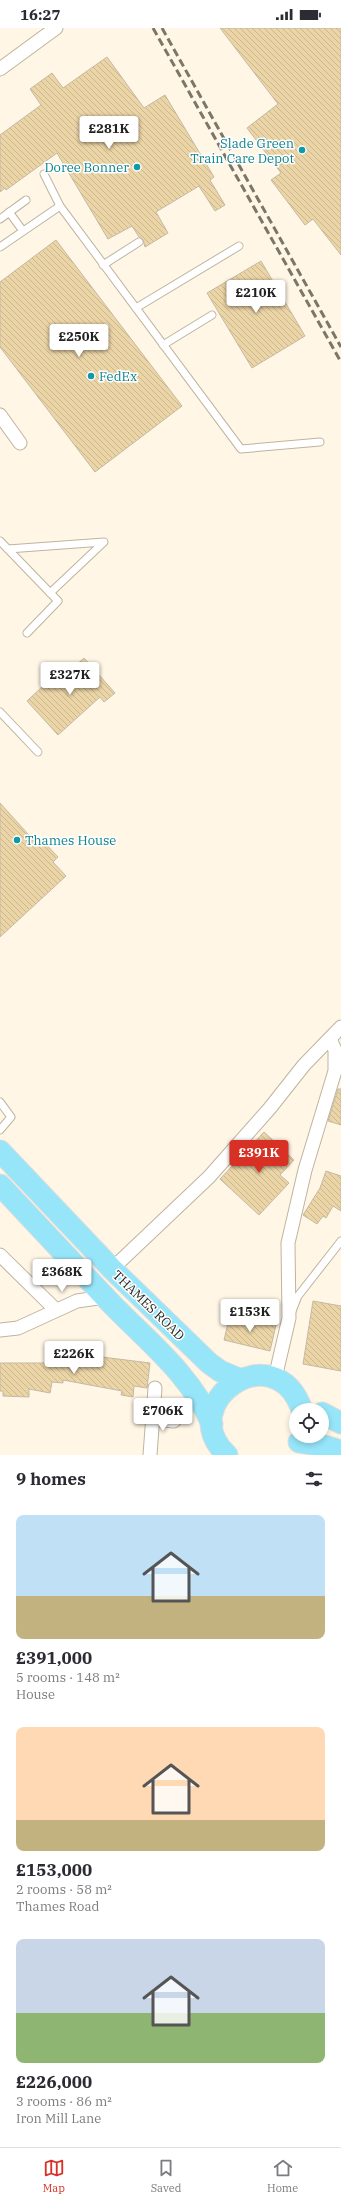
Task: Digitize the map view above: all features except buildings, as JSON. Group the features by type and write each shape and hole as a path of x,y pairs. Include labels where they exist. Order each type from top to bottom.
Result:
{"main road":[{"name":"THAMES ROAD","path":"0,1151 112,1269 209,1363 239,1379"},
{"name":"THAMES ROAD","path":"0,1185 105,1297 174,1366 204,1406 212,1424 218,1444 226,1455"},
{"path":"212,1424 213,1409 218,1397 224,1390 239,1379 256,1375 275,1378 289,1387 303,1403"},
{"path":"329,1417 341,1424"},
{"path":"296,1444 326,1446 341,1451"}],"street":[{"path":"0,69 56,28"},
{"path":"0,415 20,443"},
{"path":"112,1269 209,1177 270,1108 304,1065 341,1027"},
{"path":"275,1378 289,1318 288,1243 304,1170 335,1071 335,1050 330,1040"},
{"path":"0,1255 56,1310"},
{"path":"0,1330 18,1328 77,1301 105,1297"},
{"path":"150,1455 154,1419 155,1388"},
{"path":"154,1419 174,1421"}],"lane":[{"path":"44,174 60,206 241,449 320,442"},
{"path":"0,218 26,200"},
{"path":"0,247 60,206"},
{"path":"9,212 23,231"},
{"path":"103,265 139,242"},
{"path":"136,308 239,246"},
{"path":"163,345 212,315"},
{"path":"0,541 58,601 27,633"},
{"path":"8,549 104,542 50,593"},
{"path":"0,712 38,752"},
{"path":"0,1102 11,1118 0,1130"},
{"path":"289,1318 298,1296 341,1241"}],"railway":[{"path":"153,28 341,362"},
{"path":"162,28 341,347"}],"place":[{"name":"Slade Green Train Care Depot","path":"302,150"},
{"name":"Doree Bonner","path":"137,167"},
{"name":"FedEx","path":"91,376"},
{"name":"Thames House","path":"17,840"}]}
